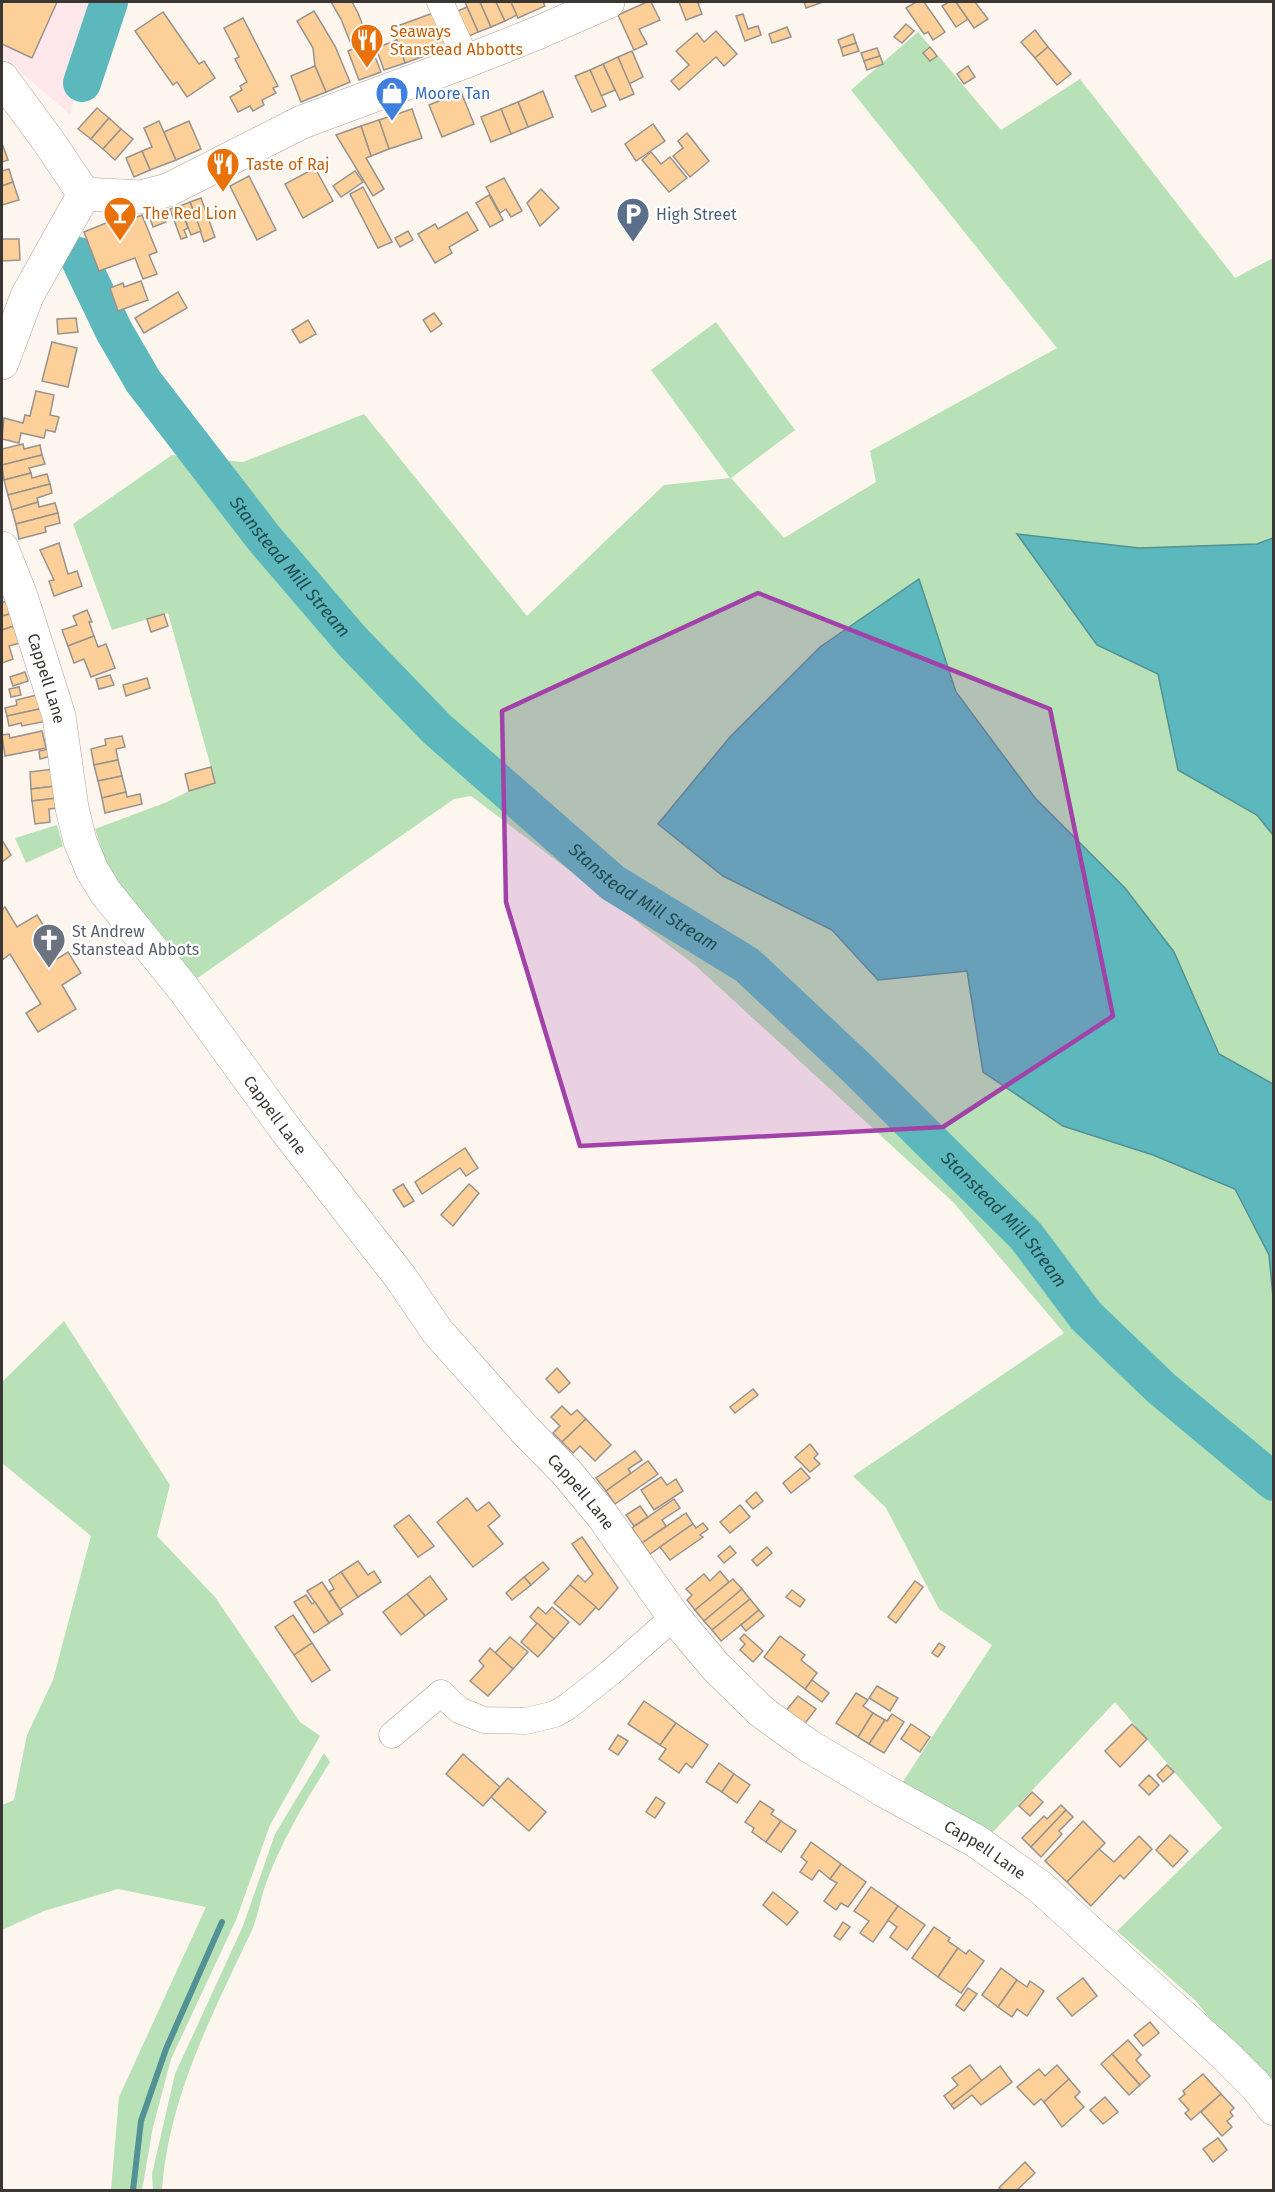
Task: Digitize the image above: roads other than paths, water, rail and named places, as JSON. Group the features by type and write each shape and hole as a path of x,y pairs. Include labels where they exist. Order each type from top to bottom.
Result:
{"street":[{"path":"440,2 467,61"},
{"path":"84,194 141,198 168,190 302,122 467,61 608,2"},
{"path":"2,78 84,194"},
{"path":"2,363 27,296 84,194"},
{"name":"Cappell Lane","path":"2,548 21,596 59,716 68,765 72,808 80,842 92,870 105,893 183,988 286,1130 401,1278 437,1331 524,1429 567,1473 602,1515 674,1617 716,1667 772,1719 809,1746 883,1790 976,1840 1039,1886 1224,2054 1256,2086 1274,2109"},
{"path":"392,1735 441,1694 459,1710 484,1720 526,1721 555,1714 603,1679 674,1617"}],"water":[{"path":"1017,534 1139,548 1257,544 1273,538 1273,835 1257,815 1178,770 1158,674 1097,645"},
{"path":"919,579 956,692 1035,798 1125,888 1174,952 1219,1054 1273,1084 1273,1297 1269,1255 1235,1189 1153,1155 1063,1126 983,1072 967,971 878,980 832,930 723,876 658,824 730,737 820,647"}],"waterway":[{"path":"82,83 109,2"},
{"name":"Stanstead Mill Stream","path":"78,256 114,331 143,381 263,537 352,641 437,729 613,883 747,965 858,1069 1026,1236 1086,1316 1161,1388 1274,1482"},
{"path":"133,2190 141,2121 166,2049 222,1922"}],"place":[{"name":"Seaways Stanstead Abbotts","path":"367,69"},
{"name":"Moore Tan","path":"392,122"},
{"name":"Taste of Raj","path":"223,193"},
{"name":"The Red Lion","path":"120,242"},
{"name":"High Street","path":"633,243"},
{"name":"St Andrew Stanstead Abbots","path":"49,969"}]}
